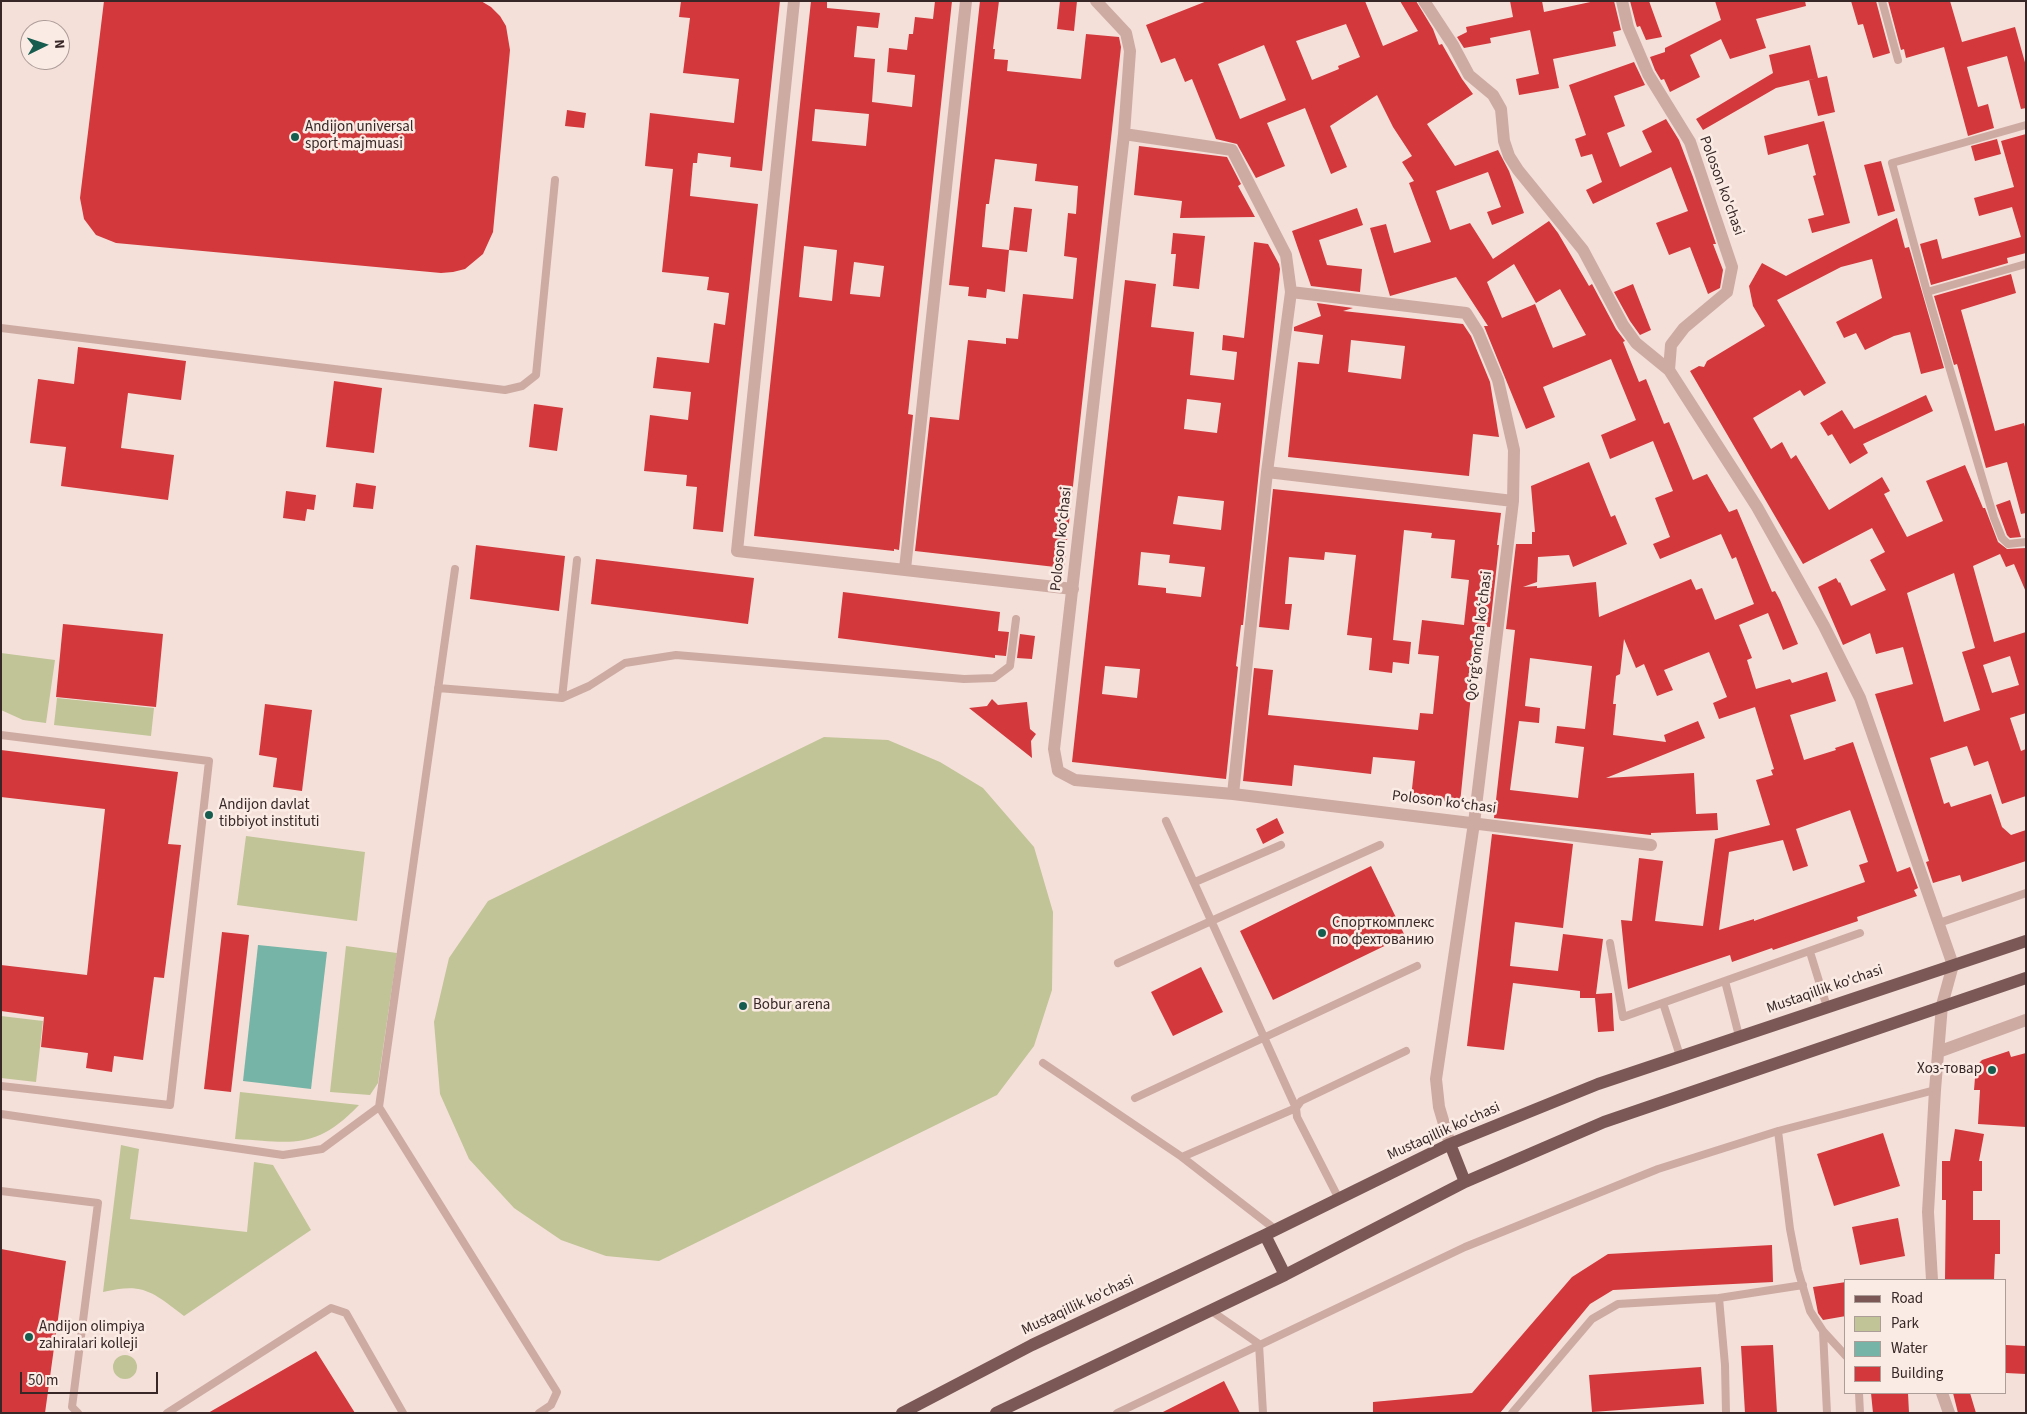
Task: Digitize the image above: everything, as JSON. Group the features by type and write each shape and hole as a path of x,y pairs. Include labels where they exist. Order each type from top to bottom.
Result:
{"main road":[{"name":"Mustaqillik ko'chasi","path":"902,1413 1032,1345 1271,1232 1450,1144 1598,1084 2026,941"},
{"path":"996,1413 1285,1275 1465,1182 1604,1122 2026,978"},
{"path":"1450,1144 1465,1182"},
{"path":"1271,1232 1285,1275"}],"street":[{"path":"794,1 737,551 905,568 1073,589"},
{"path":"905,568 966,1"},
{"name":"Poloson koʻchasi","path":"1096,1 1126,33 1130,51 1124,134 1054,749 1058,771 1075,780 1234,794 1651,845"},
{"path":"1424,1 1453,45 1469,75 1492,95 1501,110 1504,141 1509,156 1518,170 1583,250 1623,325 1636,343 1669,370 1757,507 1824,626 1856,690 1939,923 1952,965 1942,1006 1935,1090 1928,1212 1932,1279"},
{"name":"Poloson ko'chasi","path":"1622,1 1628,27 1648,74 1690,142 1732,267 1727,292 1684,328 1672,345 1669,370"},
{"path":"1124,134 1232,150 1286,255 1291,292 1267,472 1234,794"},
{"name":"Qoʻrgʻoncha koʻchasi","path":"1291,292 1466,313 1478,332 1498,380 1514,450 1513,501 1474,823 1436,1079 1436,1094 1450,1144"},
{"path":"1267,472 1513,501"},
{"path":"1938,1052 2026,1020"},
{"path":"1942,1394 1949,1413"}],"lane":[{"path":"1882,1 1898,60"},
{"path":"2026,125 1892,163 1927,292 1994,518 2002,538 2008,544 2026,542"},
{"path":"1,328 504,390 522,386 536,375 555,180"},
{"path":"1927,292 2026,264"},
{"path":"562,698 577,560"},
{"path":"456,569 379,1107 557,1392 551,1405 538,1413"},
{"path":"438,688 562,698 589,686 625,663 676,655 964,679 994,678 1010,666 1016,619"},
{"path":"1,735 209,760 170,1105 1,1086"},
{"path":"1166,821 1296,1108 1297,1117 1339,1199"},
{"path":"1195,882 1280,845"},
{"path":"1118,963 1380,845"},
{"path":"1939,923 2026,893"},
{"path":"1610,943 1624,1017 1860,933"},
{"path":"1810,952 1826,1007"},
{"path":"1135,1098 1417,966"},
{"path":"1725,981 1739,1036"},
{"path":"1663,1003 1680,1056"},
{"path":"1182,1157 1296,1108 1301,1101 1406,1051"},
{"path":"1043,1063 1182,1157 1271,1232"},
{"path":"1117,1413 1465,1247 1658,1169 1778,1131 1935,1090"},
{"path":"1,1114 283,1155 322,1149 379,1107"},
{"path":"1778,1131 1790,1229 1810,1311 1823,1331 1844,1354"},
{"path":"1,1192 98,1203 72,1407 78,1413"},
{"path":"1512,1413 1592,1319 1618,1304 1719,1298 1803,1286"},
{"path":"1719,1298 1725,1365 1726,1413"},
{"path":"166,1413 331,1308 346,1313 403,1413"},
{"path":"1210,1310 1259,1344"},
{"path":"1823,1331 1827,1413"},
{"path":"1259,1344 1263,1413"},
{"path":"1859,1394 1860,1413"}],"green space":[{"path":"1,653 55,660 46,723 23,720 1,710"},
{"path":"57,698 154,708 151,736 54,725"},
{"name":"Bobur arena","path":"824,737 888,740 940,762 983,788 1034,847 1053,912 1052,990 1034,1046 997,1095 659,1261 606,1256 561,1240 514,1208 469,1159 440,1094 434,1022 449,958 488,901"},
{"path":"246,836 365,852 357,921 237,905"},
{"path":"346,946 397,953 378,1083 370,1095 330,1092"},
{"path":"1,1016 43,1021 36,1082 1,1078"},
{"path":"240,1092 359,1105 343,1120 316,1137 288,1142 235,1139"},
{"path":"121,1145 139,1149 130,1219 247,1232 254,1162 273,1165 311,1230 184,1316 147,1291 128,1288 103,1292"},
{"path":"125,1355 134,1358 137,1367 134,1376 125,1379 116,1376 113,1367 116,1358"}],"water":[{"path":"258,945 327,952 311,1089 243,1081"}],"building":[{"name":"Andijon universal sport majmuasi","path":"104,1 481,1 491,7 506,26 510,50 493,232 483,254 465,269 441,273 116,243 96,235 84,219 80,198"},
{"path":"681,1 780,1 762,171 730,167 731,157 698,153 697,163 693,163 690,196 758,204 723,532 693,529 697,487 686,486 687,475 644,471 650,415 688,420 691,392 653,388 657,357 709,363 714,323 725,325 729,293 707,290 709,277 662,272 673,169 645,166 650,113 734,123 739,79 683,73 690,18 679,17"},
{"path":"811,1 827,1 827,8 880,13 878,28 857,26 854,57 875,59 872,102 912,107 915,75 887,72 889,48 907,50 909,34 913,34 915,17 933,19 935,1 952,1 908,414 913,415 899,550 754,536","holes":["815,109 869,114 866,146 812,141","804,246 837,250 832,301 799,297","854,262 884,266 880,297 850,294"]},
{"path":"980,1 999,1 993,49 995,49 994,59 1008,60 1007,71 1081,79 1086,34 1119,37 1121,47 1064,568 915,551 930,417 959,420 968,340 1006,344 1006,338 1018,339 1023,294 1073,299 1077,258 1064,256 1068,213 1076,214 1078,186 1035,181 1037,164 995,159 989,204 986,204 982,247 1009,250 1005,292 987,289 986,298 968,296 969,287 949,285"},
{"path":"1060,1 1077,1 1074,31 1057,29"},
{"path":"1207,1 1365,1 1383,46 1418,31 1400,1 1416,1 1433,29 1439,45 1442,44 1473,94 1427,124 1455,166 1498,150 1509,171 1524,213 1492,225 1487,212 1501,207 1488,172 1436,191 1450,230 1470,223 1493,259 1549,221 1558,233 1589,286 1592,284 1616,329 1625,341 1623,342 1639,382 1646,379 1664,424 1669,422 1693,480 1707,474 1729,512 1737,509 1772,592 1775,591 1780,600 1798,644 1783,650 1768,613 1739,625 1752,658 1747,660 1756,689 1790,679 1792,683 1827,672 1836,701 1790,715 1804,760 1836,750 1835,748 1853,742 1897,872 1910,867 1918,888 1914,890 1917,896 1857,917 1858,921 1773,950 1772,948 1732,962 1730,955 1628,989 1621,920 1632,921 1639,858 1663,861 1655,921 1703,926 1715,839 1770,825 1756,780 1773,775 1771,770 1774,769 1755,707 1719,719 1713,703 1727,697 1709,652 1664,670 1673,690 1657,696 1644,664 1636,668 1624,639 1620,674 1616,676 1613,704 1616,704 1613,735 1666,742 1664,735 1698,721 1705,738 1606,778 1694,773 1696,814 1717,813 1718,830 1651,833 1651,835 1494,818 1515,630 1506,629 1516,544 1532,544 1532,532 1535,532 1531,486 1589,462 1611,517 1615,515 1627,544 1573,567 1569,555 1538,557 1537,582 1523,587 1537,586 1537,588 1596,582 1599,617 1691,579 1696,590 1702,588 1715,620 1754,604 1736,557 1732,559 1721,534 1660,559 1653,544 1670,537 1655,498 1673,491 1653,441 1610,459 1601,435 1636,420 1611,359 1543,387 1555,417 1526,429 1484,326 1488,326 1456,277 1390,296 1370,228 1386,224 1394,253 1431,242 1409,183 1414,181 1402,162 1412,156 1393,127 1377,95 1330,126 1347,167 1331,174 1305,108 1267,123 1285,166 1256,178 1237,144 1216,139 1192,79 1185,82 1175,58 1161,63 1146,25","holes":["1346,24 1360,57 1338,66 1339,69 1312,80 1296,41","1264,45 1286,100 1240,119 1218,64","1514,264 1536,303 1560,289 1586,335 1553,348 1535,304 1502,318 1487,282","1530,658 1592,666 1585,729 1557,726 1555,743 1584,747 1578,798 1510,790 1519,721 1539,723 1540,708 1525,706","1850,810 1868,862 1859,865 1865,882 1754,921 1754,919 1719,930 1729,852 1783,840 1793,871 1808,866 1796,829"]},
{"path":"1510,1 1542,1 1544,12 1595,1 1614,1 1621,30 1613,32 1616,46 1553,59 1559,88 1519,95 1516,79 1539,74 1530,30 1490,38 1491,43 1464,48 1457,37 1467,32 1466,27 1513,17"},
{"path":"1630,1 1649,1 1662,37 1646,40 1640,26 1637,27"},
{"path":"1715,1 1805,1 1806,6 1756,19 1766,48 1730,59 1721,39 1690,55 1700,77 1670,92 1664,79 1661,80 1655,70 1650,57 1665,52 1665,48 1721,20"},
{"path":"1851,1 1876,1 1890,53 1873,58 1863,24 1858,25"},
{"path":"1888,1 1950,1 1962,42 2015,27 2026,66 2026,108 2021,109 2007,56 1967,67 1978,107 1988,104 1994,128 1968,136 1944,47 1906,58 1904,49 1901,50"},
{"path":"1810,45 1818,78 1776,88 1703,130 1696,119 1773,73 1769,55"},
{"path":"1634,62 1645,85 1614,96 1625,126 1607,133 1620,167 1652,152 1642,131 1666,119 1679,140 1693,177 1716,244 1713,244 1723,270 1720,288 1708,294 1690,247 1669,255 1656,223 1688,211 1671,167 1593,204 1586,190 1602,182 1592,154 1581,157 1575,139 1586,135 1569,85"},
{"path":"1827,76 1835,112 1818,116 1809,80"},
{"path":"567,110 586,113 584,128 565,126"},
{"path":"1824,121 1850,223 1812,233 1808,219 1824,215 1813,176 1816,175 1808,144 1768,155 1764,136"},
{"path":"2026,134 2026,253 2007,258 2008,263 1931,285 1920,244 1937,239 1942,259 2021,237 2012,207 1979,216 1974,198 2014,187 2001,141"},
{"path":"1997,139 2001,154 1975,161 1971,146"},
{"path":"1139,146 1227,157 1241,184 1238,186 1255,217 1180,218 1182,201 1134,195"},
{"path":"1881,161 1895,211 1878,216 1864,165"},
{"path":"1014,207 1032,209 1027,252 1009,250"},
{"path":"1357,208 1363,225 1319,240 1327,265 1362,269 1360,292 1311,286 1292,231"},
{"path":"1897,218 1905,248 1909,247 1944,368 1921,374 1910,332 1894,336 1865,350 1856,333 1844,338 1836,322 1882,298 1872,259 1841,267 1777,300 1826,383 1804,396 1800,390 1753,418 1771,449 1782,442 1791,459 1796,455 1829,510 1882,477 1890,491 1884,494 1907,537 1943,521 1926,481 1965,465 1998,542 2007,549 2026,548 2026,592 2014,564 2006,567 2000,554 1973,566 1994,642 2026,632 2026,713 2010,718 2021,751 2026,749 2026,796 2002,804 1988,761 1974,766 1967,746 1930,758 1944,804 1949,802 1951,807 1991,794 2002,827 2011,835 2026,830 2026,861 1962,882 1960,875 1933,883 1926,862 1929,861 1875,694 1913,684 1903,647 1876,654 1870,633 1843,645 1818,587 1836,578 1840,582 1851,606 1886,590 1870,560 1885,552 1872,528 1803,564 1690,371 1699,366 1704,367 1707,361 1765,326 1753,306 1749,286 1762,263 1786,276","holes":["1954,573 1975,648 1962,652 1980,710 1944,722 1907,593","2010,656 2019,685 1992,693 1983,665"]},
{"path":"1173,233 1205,236 1199,289 1173,286 1176,254 1171,254"},
{"path":"1254,242 1268,244 1280,269 1243,625 1241,625 1236,666 1238,667 1226,779 1072,762 1125,280 1156,284 1151,327 1194,332 1190,375 1234,380 1237,352 1222,350 1223,335 1244,338","holes":["1187,399 1221,403 1217,433 1184,429","1178,496 1224,501 1221,530 1173,524","1141,552 1170,555 1169,563 1205,567 1201,597 1166,593 1166,588 1138,585","1105,666 1140,669 1137,698 1102,694"]},
{"path":"2011,274 2016,293 1961,310 1995,431 2024,423 2026,431 2026,513 2021,514 2007,462 1986,468 1957,364 1954,365 1934,296"},
{"path":"1633,284 1651,330 1640,335 1614,292"},
{"path":"1317,303 1353,308 1343,311 1463,324 1471,336 1490,382 1499,437 1473,434 1469,476 1288,457 1298,362 1319,364 1323,335 1294,331 1294,327 1321,316","holes":["1351,340 1405,346 1401,379 1348,372"]},
{"path":"78,347 186,361 181,400 128,393 121,448 174,455 168,500 61,486 66,447 30,443 38,379 74,384"},
{"path":"334,381 382,388 374,453 326,447"},
{"path":"1926,395 1933,411 1863,444 1868,453 1850,464 1832,434 1828,436 1820,423 1842,410 1854,429"},
{"path":"534,404 563,408 557,451 529,447"},
{"path":"356,483 376,486 373,509 353,507"},
{"path":"1273,489 1501,513 1490,627 1478,626 1460,803 1411,798 1415,761 1373,757 1371,774 1294,765 1292,786 1243,781 1254,668 1273,670 1268,715 1418,730 1420,713 1433,714 1439,656 1418,654 1422,620 1464,625 1469,580 1451,578 1455,540 1431,538 1432,533 1404,530 1393,640 1411,642 1409,664 1393,662 1392,673 1369,670 1372,638 1347,635 1356,555 1325,552 1324,560 1289,557 1285,604 1292,604 1289,630 1259,627"},
{"path":"286,491 316,495 314,510 307,509 305,521 283,518"},
{"path":"2010,500 2021,537 2010,538 2007,535 1996,505"},
{"path":"476,545 565,556 559,611 470,599"},
{"path":"596,559 754,578 748,624 591,604"},
{"path":"843,592 1000,612 998,631 1009,632 1006,656 995,655 995,658 838,638"},
{"path":"63,624 163,634 156,707 56,697"},
{"path":"1020,634 1035,636 1032,659 1017,658"},
{"path":"992,699 998,705 1027,702 1030,729 1036,734 1031,741 1032,758 969,708 987,706"},
{"path":"265,704 312,710 302,791 273,787 277,758 259,755"},
{"path":"1,750 178,772 168,844 181,845 164,978 154,977 143,1060 114,1056 112,1072 86,1068 88,1053 41,1047 44,1017 1,1011 1,965 87,975 105,809 1,797"},
{"path":"1277,818 1284,833 1263,844 1256,829"},
{"path":"1492,834 1573,844 1563,928 1515,922 1510,966 1558,971 1563,934 1603,939 1596,994 1612,993 1614,1031 1598,1032 1595,998 1580,998 1580,991 1513,983 1504,1050 1467,1046"},
{"name":"Спорткомплекс по фехтованию","path":"1371,866 1405,936 1273,1000 1240,931"},
{"path":"222,932 249,935 231,1092 204,1089"},
{"path":"1201,967 1223,1012 1173,1036 1151,992"},
{"path":"2009,1051 2011,1057 2026,1053 2026,1127 1978,1124 1980,1090 1974,1090 1976,1066 1982,1060"},
{"path":"1955,1129 1984,1134 1979,1161 1982,1161 1982,1191 1973,1191 1973,1220 2000,1220 2000,1254 1995,1254 1994,1279 1945,1279 1946,1200 1942,1200 1942,1161 1950,1161"},
{"path":"1883,1133 1900,1186 1834,1206 1817,1154"},
{"path":"1898,1218 1905,1256 1860,1265 1852,1227"},
{"path":"1772,1245 1773,1282 1613,1290 1590,1304 1500,1413 1373,1413 1373,1402 1472,1393 1572,1277 1608,1254"},
{"name":"Andijon olimpiya zahiralari kolleji","path":"1,1249 66,1261 45,1413 1,1413"},
{"path":"1844,1282 1844,1316 1823,1320 1818,1313 1813,1287"},
{"path":"1773,1345 1777,1413 1745,1413 1741,1346"},
{"path":"2007,1345 2026,1346 2026,1374 2007,1373"},
{"path":"316,1351 355,1413 208,1413"},
{"path":"1701,1367 1704,1404 1592,1412 1589,1375"},
{"path":"1224,1381 1240,1413 1161,1413"},
{"path":"1871,1394 1908,1394 1909,1413 1873,1413"},
{"path":"1953,1394 1970,1394 1976,1413 1958,1413"}],"place":[{"name":"Andijon universal sport majmuasi","path":"295,137"},
{"name":"Andijon davlat tibbiyot instituti","path":"209,815"},
{"name":"Спорткомплекс по фехтованию","path":"1322,933"},
{"name":"Bobur arena","path":"743,1006"},
{"name":"Хоз-товар","path":"1992,1070"},
{"name":"Andijon olimpiya zahiralari kolleji","path":"29,1337"}]}
